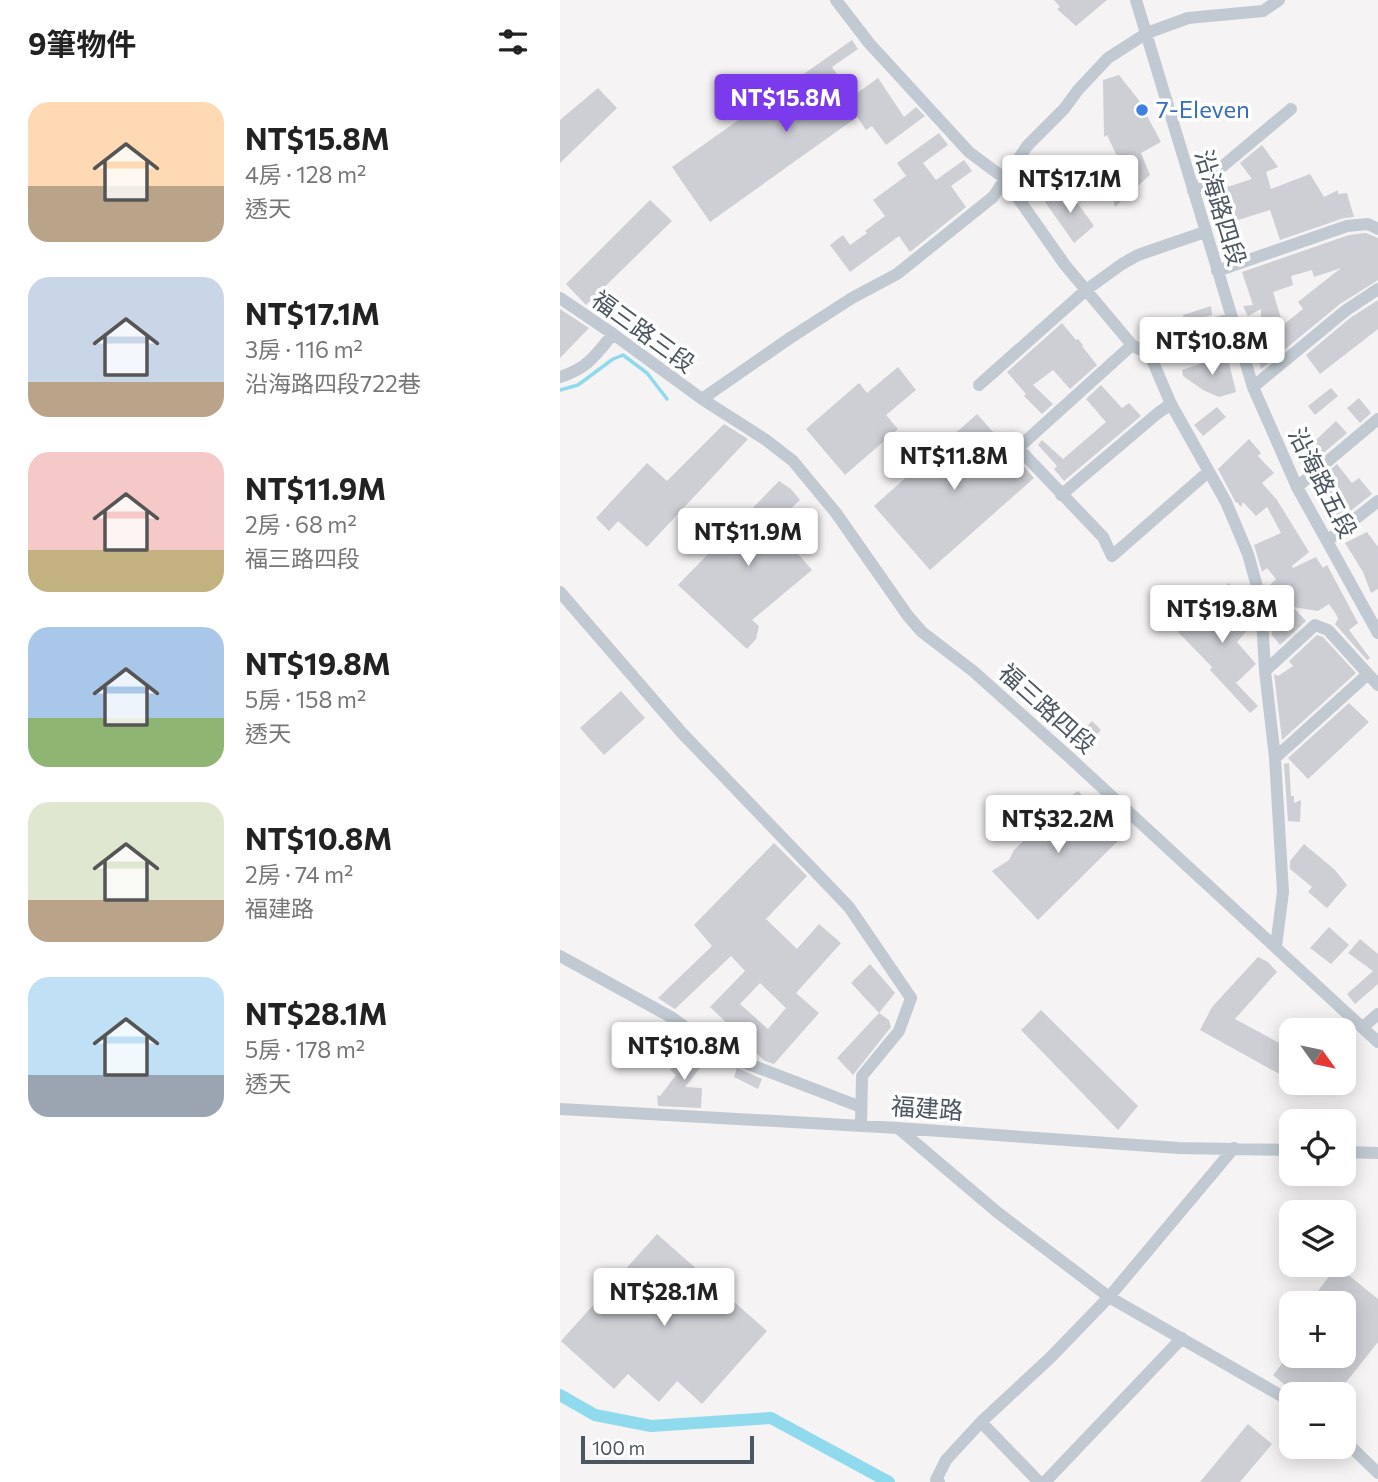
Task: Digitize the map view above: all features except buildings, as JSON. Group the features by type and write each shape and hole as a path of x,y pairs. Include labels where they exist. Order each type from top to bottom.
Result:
{"street":[{"path":"836,0 869,43 969,152 1004,178 1065,265 1135,347 1150,355 1171,404 1226,502 1248,554 1261,601 1265,671 1275,758 1283,892 1276,946"},
{"name":"沿海路四段","path":"1136,0 1253,387"},
{"path":"702,399 800,331 852,298 897,274 993,197 1027,146 1065,109 1078,90 1108,58 1147,33 1188,19 1263,11 1279,0"},
{"path":"1193,191 1291,109"},
{"path":"1217,271 1346,226 1368,224 1378,229"},
{"path":"979,386 1086,290 1138,255 1205,232"},
{"path":"1253,387 1345,312 1378,289"},
{"name":"福三路三段","path":"560,299 702,399"},
{"path":"1208,472 1112,556 1103,537 1018,448 1135,347 1231,319"},
{"path":"560,377 579,371 590,363 613,334"},
{"name":"沿海路五段","path":"1253,387 1297,487 1378,632"},
{"name":"福三路四段","path":"702,399 766,440 793,461 835,513 922,632 973,671 1378,1042"},
{"path":"1061,495 1171,404"},
{"path":"1297,487 1378,419"},
{"path":"1327,541 1378,501"},
{"path":"560,592 682,733 849,906 911,998 900,1031 862,1076 861,1126"},
{"path":"1265,671 1315,625 1328,630 1378,685"},
{"path":"1275,758 1368,674"},
{"path":"560,956 751,1065 861,1107"},
{"path":"1363,1027 1378,1014"},
{"name":"福建路","path":"560,1109 898,1128 1180,1148 1279,1150"},
{"path":"898,1128 998,1212 1109,1297 1279,1396"},
{"path":"939,1482 936,1480 946,1460 981,1422 1051,1357 1109,1297 1234,1148"},
{"path":"1356,1152 1378,1153"},
{"path":"1045,1482 1182,1338"},
{"path":"981,1422 1039,1482"},
{"path":"1356,1452 1378,1474"}],"waterway":[{"path":"560,390 578,385 613,359 623,355 647,373 667,399"},
{"path":"560,1395 595,1415 651,1426 771,1418 889,1482"}],"place":[{"name":"7-Eleven","path":"1142,110"}]}
